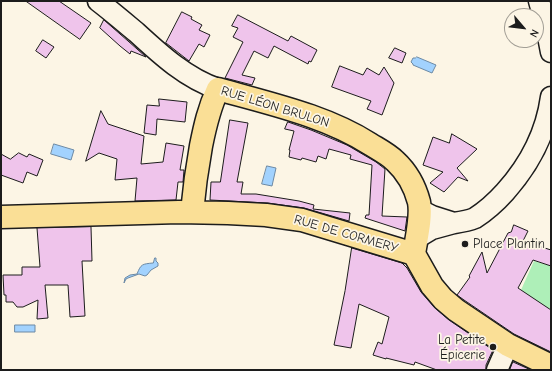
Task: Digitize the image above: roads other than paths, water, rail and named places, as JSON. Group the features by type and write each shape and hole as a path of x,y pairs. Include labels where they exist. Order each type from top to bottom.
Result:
{"main road":[{"name":"RUE LÉON BRULON","path":"218,89 305,114 330,123 368,142 395,160 412,182 419,203 420,211 415,246"},
{"path":"192,212 196,171 206,122 218,89"},
{"name":"RUE DE CORMERY","path":"1,217 192,212 266,215 302,220 415,246 432,286 443,299 456,310 508,345 551,366"}],"street":[{"path":"539,1 551,52"},
{"name":"RUE LÉON BRULON","path":"105,4 159,53 182,71 197,80 218,89"},
{"path":"415,246 432,229 474,218 494,204 520,174 535,151 548,115 551,97"},
{"path":"420,211 454,223"},
{"path":"497,370 508,345"}],"water":[{"path":"417,57 436,65 432,73 413,65 411,62 413,58"},
{"path":"54,144 74,150 71,160 51,154"},
{"path":"267,166 276,168 272,186 262,184"},
{"path":"155,258 158,266 151,270 147,275 145,276 139,274 126,279 124,283 125,278 130,275 137,274 141,266 144,264 153,263"},
{"path":"15,325 35,325 35,332 15,332"}],"place":[{"name":"Place Plantin","path":"465,244"},
{"name":"La Petite Épicerie","path":"493,347"}]}
